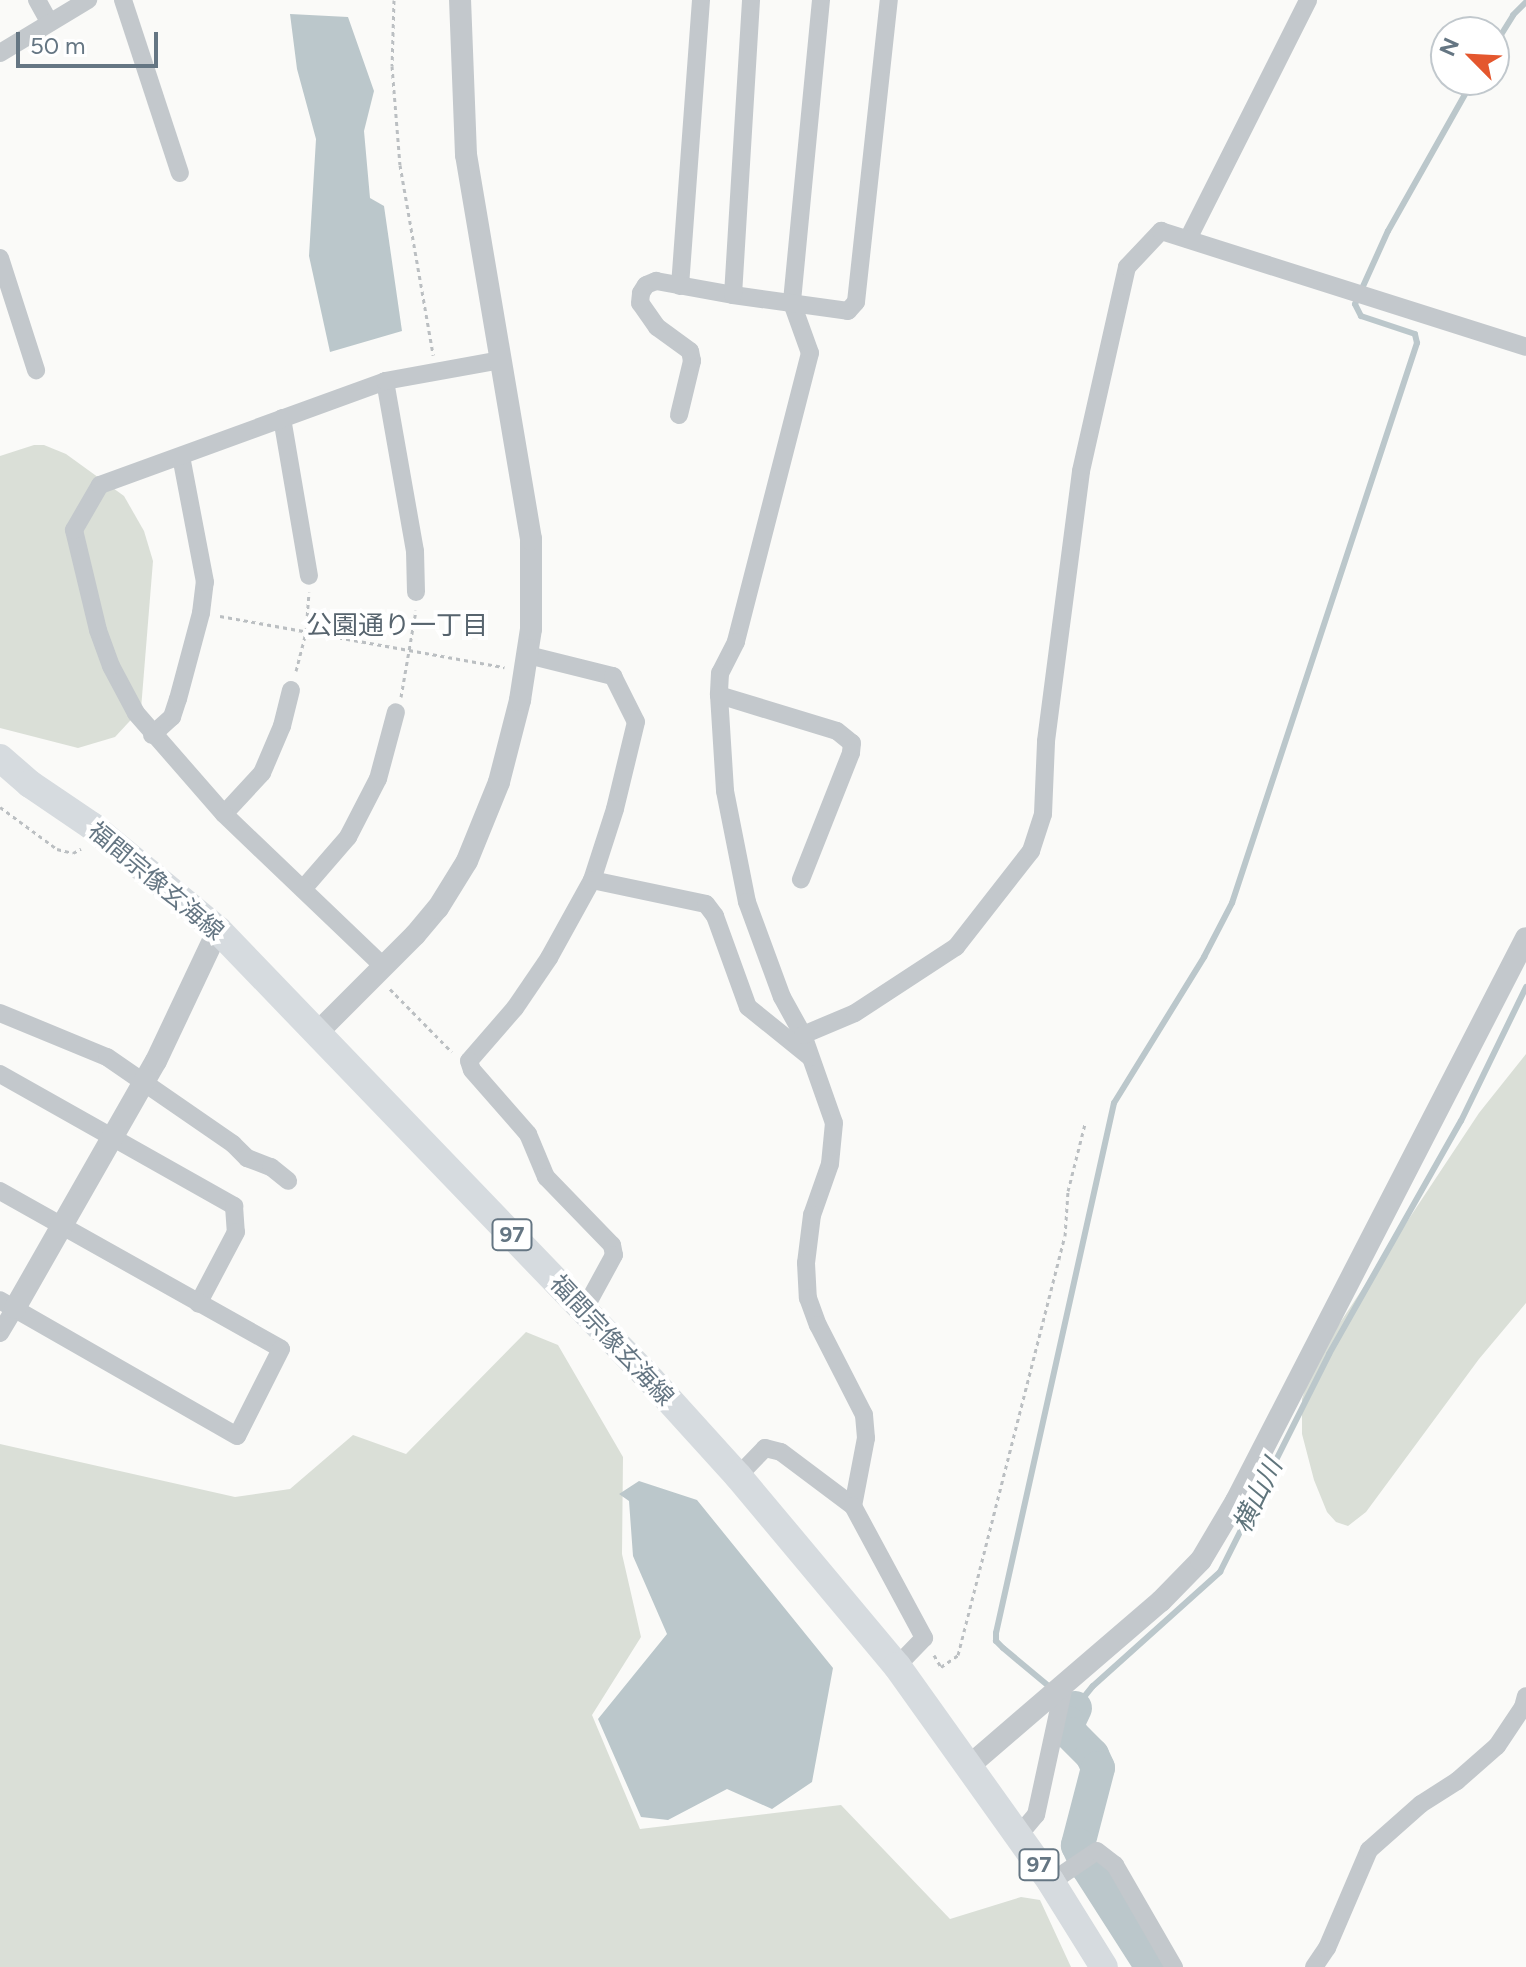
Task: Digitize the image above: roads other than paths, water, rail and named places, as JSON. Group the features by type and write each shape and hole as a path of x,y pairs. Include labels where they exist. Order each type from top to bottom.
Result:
{"main road":[{"name":"福間宗像玄海線","path":"0,758 104,836 218,930 319,1031 738,1476 897,1666 1019,1835 1104,1967"}],"street":[{"path":"37,0 50,23"},
{"path":"0,53 88,0"},
{"path":"123,0 180,173"},
{"path":"319,1031 438,908 467,861 499,782 527,663 533,599 531,539 466,155 460,0"},
{"path":"680,286 701,0"},
{"path":"733,295 751,0"},
{"path":"821,0 792,303 810,353 736,642 720,673 719,695 725,791 747,902 782,997 803,1035 834,1123 830,1164 812,1215 806,1263 808,1298 864,1415 866,1438 853,1506"},
{"path":"679,415 692,361 690,351 657,327 640,303 646,285 656,281 848,311 856,302 889,0"},
{"path":"1188,239 1308,0"},
{"path":"803,1035 855,1013 956,947 1031,851 1043,814 1046,741 1081,471 1127,267 1161,231 1526,347"},
{"path":"0,258 36,370"},
{"path":"380,971 303,889 224,814 136,713 111,666 98,630 74,530 100,485 385,381 500,360"},
{"path":"385,381 415,551 416,592"},
{"path":"282,418 309,576"},
{"path":"152,735 172,717 201,613 205,582 181,456"},
{"path":"527,663 613,676 636,722 615,809 592,880 549,958 515,1008 469,1061 472,1070 528,1134 546,1177 612,1245 614,1255 584,1310"},
{"path":"224,814 262,773 282,726 291,690"},
{"path":"719,695 837,731 852,743 851,753 801,879"},
{"path":"303,889 348,837 378,779 396,712"},
{"path":"592,880 706,904 715,916 748,1007 810,1057"},
{"path":"0,1333 7,1304 60,1226 145,1080 218,930"},
{"path":"969,1766 1064,1686 1201,1560 1236,1501 1526,938"},
{"path":"0,1013 107,1057 145,1080 233,1144 247,1158 271,1167 288,1181"},
{"path":"0,1074 234,1206 236,1232 198,1304"},
{"path":"0,1191 281,1349 237,1436 7,1304"},
{"path":"738,1476 765,1448 781,1452 853,1506 924,1638 897,1666"},
{"path":"1019,1835 1036,1815 1064,1686"},
{"path":"1314,1967 1334,1934 1369,1850 1421,1804 1457,1781 1497,1746 1523,1707 1526,1696"},
{"path":"1051,1882 1097,1851 1115,1865 1174,1967"}],"waterway":[{"path":"1510,20 1526,2"},
{"path":"1051,1688 1003,1648 996,1641 996,1633 1114,1103 1204,957 1232,903 1417,343 1415,334 1361,316 1355,304 1388,231 1464,96"},
{"name":"横山川","path":"1066,1701 1075,1708 1093,1686 1220,1572 1329,1354 1461,1121 1526,987"},
{"name":"横山川","path":"1075,1708 1068,1723 1071,1734 1092,1755 1098,1768 1078,1845 1088,1867 1152,1967"}],"district":[{"name":"公園通り一丁目","path":"397,626"}]}
